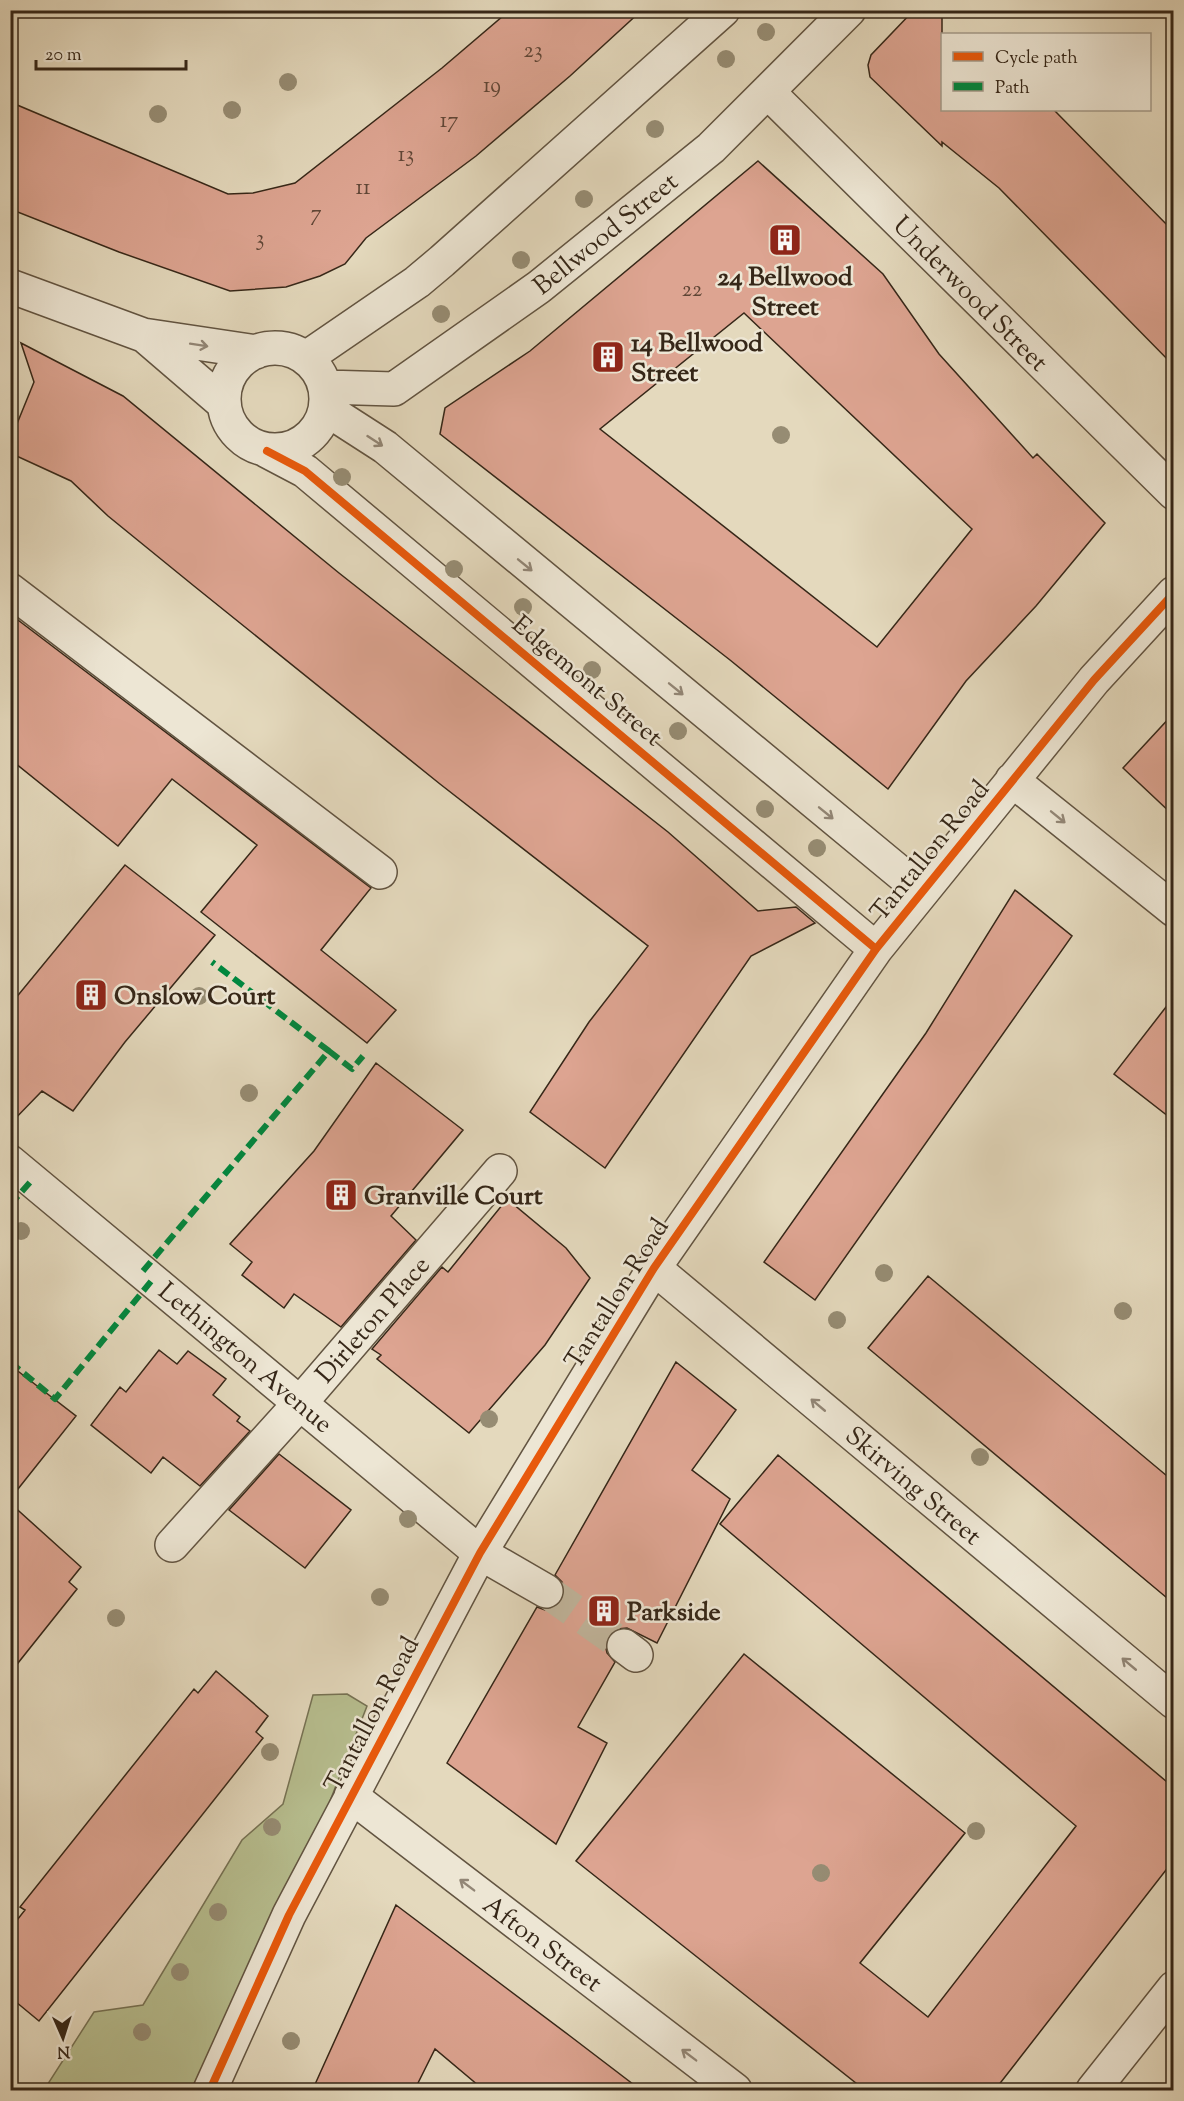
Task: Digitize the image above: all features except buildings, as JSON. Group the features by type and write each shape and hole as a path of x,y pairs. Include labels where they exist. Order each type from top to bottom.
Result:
{"street":[{"path":"306,358 417,282 723,10"},
{"name":"Bellwood Street","path":"325,398 394,389 539,287 711,148 769,93 849,10"},
{"name":"Underwood Street","path":"769,93 1173,493"},
{"path":"10,286 143,335 256,352"},
{"path":"143,335 223,403"},
{"path":"273,348 289,350 306,358 318,371 325,398 320,425 308,438 290,448 267,451 250,445 236,434 227,418 223,403 226,380 235,366 256,352 273,348"},
{"name":"Edgemont Street","path":"325,398 922,891"},
{"name":"Edgemont Street","path":"267,451 305,471 876,949"},
{"path":"10,590 380,872"},
{"name":"Tantallon Road","path":"210,2091 289,1915 480,1553 654,1268 876,949 1094,680 1173,592"},
{"path":"1012,780 1173,910"},
{"name":"Lethington Avenue","path":"10,1162 480,1553 546,1591"},
{"name":"Dirleton Place","path":"172,1545 301,1402 500,1171"},
{"name":"Skirving Street","path":"654,1268 1173,1702"},
{"name":"Afton Street","path":"351,1796 735,2091"},
{"path":"1093,2091 1173,1988"}],"green space":[{"path":"347,1694 367,1706 293,1896 191,2090 44,2090 94,2012 143,2005 242,1840 283,1804 313,1695"}],"tunnel":[{"path":"546,1591 624,1646"}],"marked path":[{"path":"143,1271 329,1051 212,962"},
{"path":"329,1051 352,1069 363,1056"},
{"path":"10,1205 32,1180"},
{"path":"10,1362 55,1399 153,1279"}],"cycle path":[{"path":"267,451 305,471 876,949"},
{"path":"210,2090 289,1915 480,1553 654,1268 876,949 1094,680 1174,593"}],"place":[{"name":"24 Bellwood Street","path":"785,240"},
{"name":"14 Bellwood Street","path":"608,357"},
{"name":"Onslow Court","path":"91,995"},
{"name":"Granville Court","path":"341,1195"},
{"name":"Parkside","path":"604,1611"}]}
